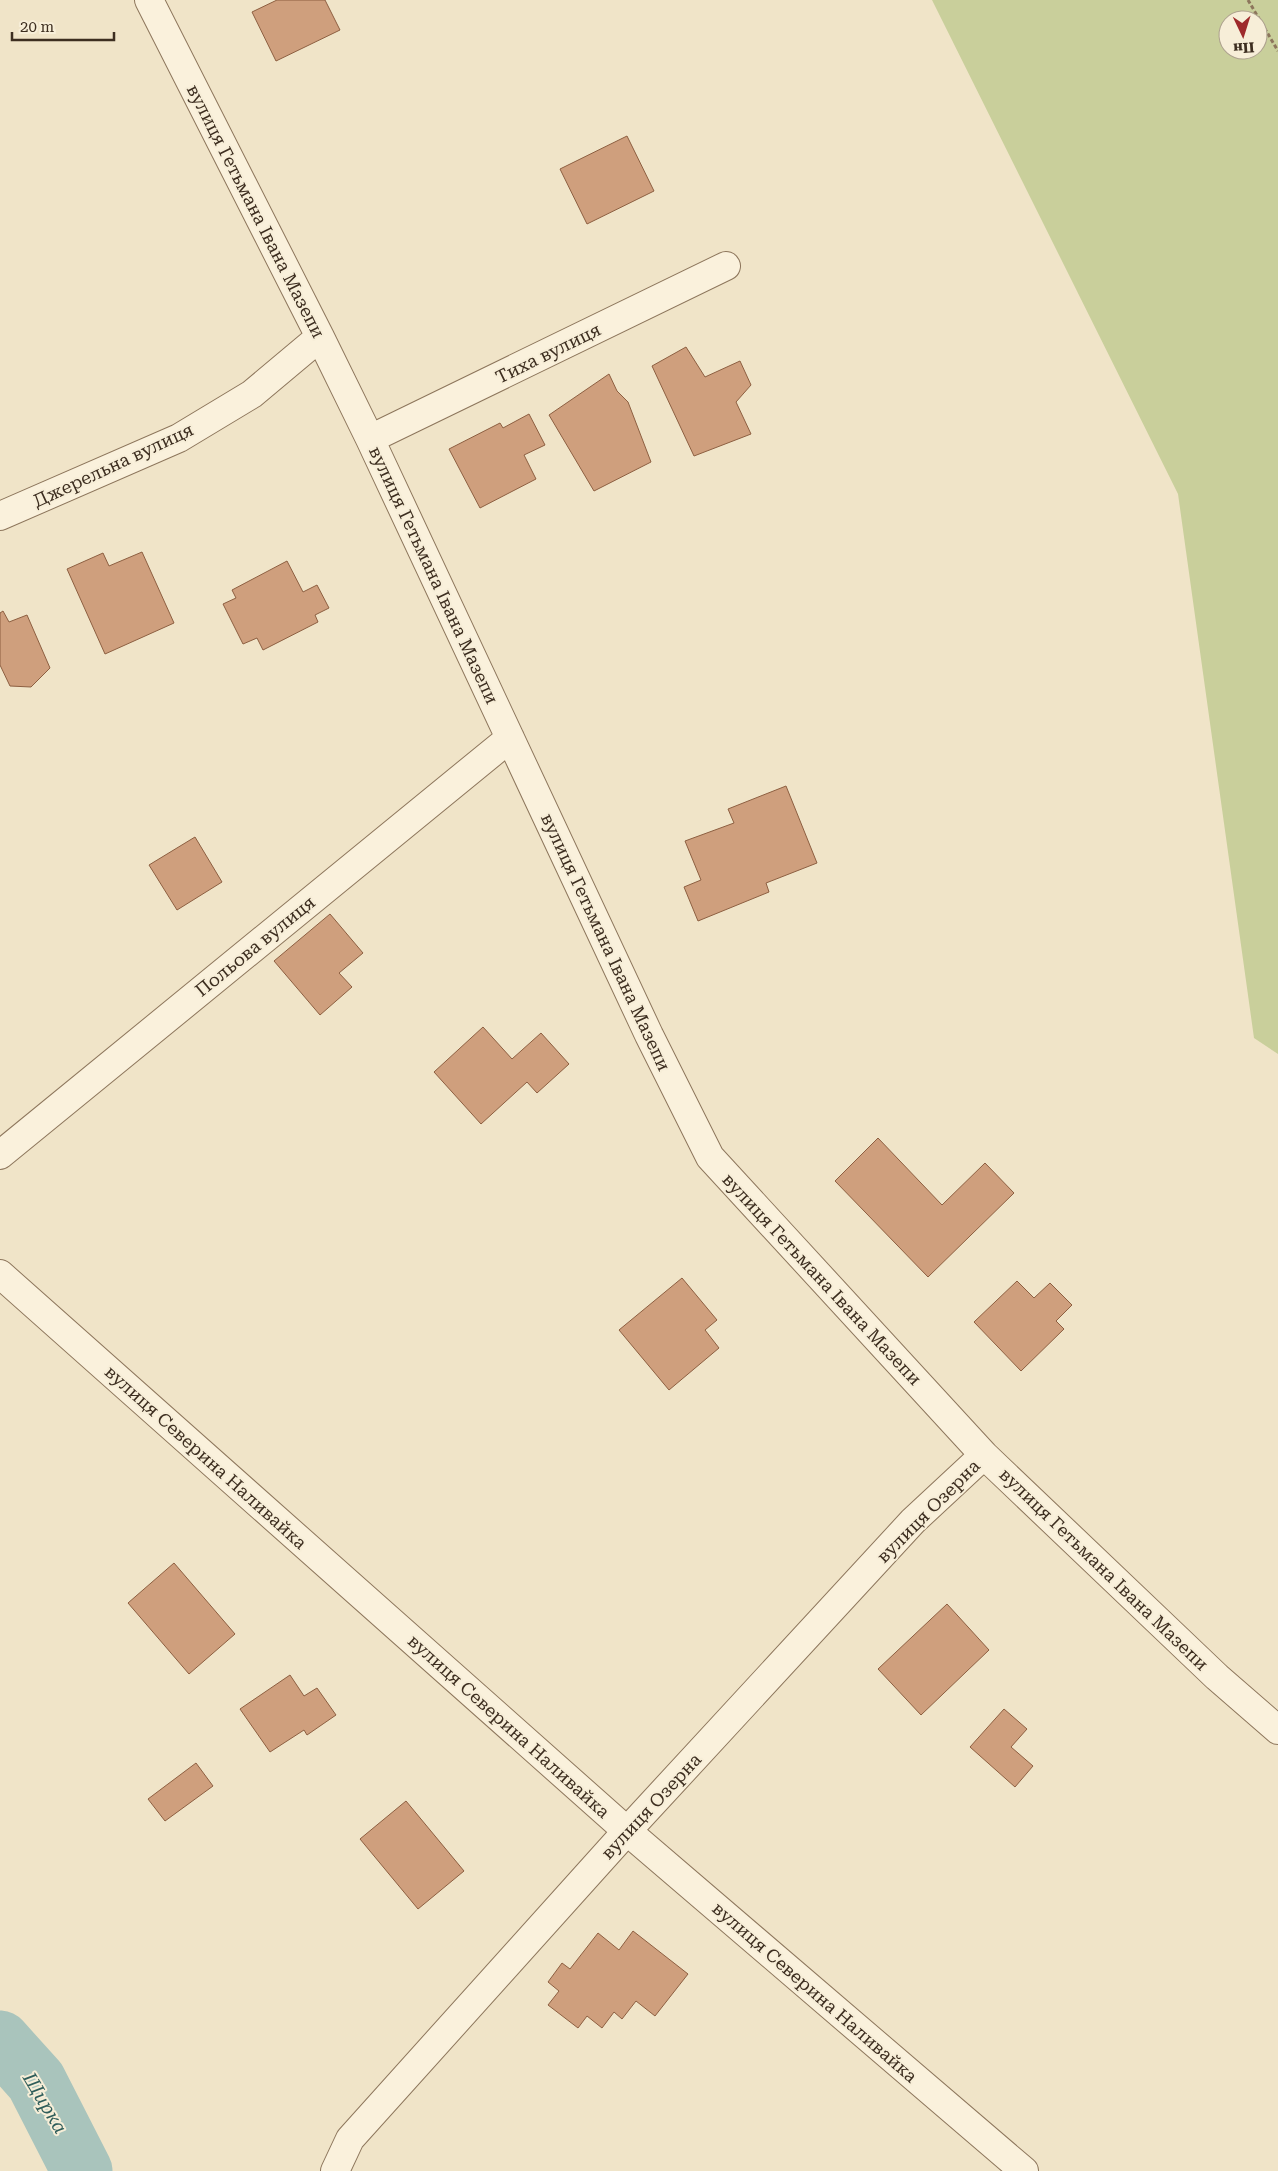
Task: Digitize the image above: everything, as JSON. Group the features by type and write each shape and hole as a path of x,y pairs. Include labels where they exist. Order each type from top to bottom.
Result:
{"street":[{"name":"вулиця Гетьмана Івана Мазепи","path":"149,0 370,439 649,1035 710,1157 984,1455 1217,1677 1278,1730"},
{"name":"Тиха вулиця","path":"370,439 726,266"},
{"name":"Джерельна вулиця","path":"0,516 179,438 252,394 320,337"},
{"name":"Польова вулиця","path":"0,1155 510,738"},
{"name":"вулиця Северина Наливайка","path":"0,1274 627,1831 1024,2171"},
{"name":"вулиця Озерна","path":"335,2171 350,2139 627,1831 913,1522 984,1455"}],"path":[{"path":"1248,0 1278,51"}],"green space":[{"path":"932,0 1278,0 1278,1054 1254,1038 1178,494"}],"building":[{"path":"277,0 325,0 340,30 276,61 252,12"},
{"path":"627,136 654,191 587,224 560,169"},
{"path":"686,347 705,377 740,361 751,385 736,402 751,434 694,456 652,366"},
{"path":"609,374 617,391 628,402 651,462 594,491 549,415"},
{"path":"529,414 545,445 524,455 536,479 480,508 449,449 500,423 503,428"},
{"path":"142,552 174,623 105,654 67,569 103,553 109,566"},
{"path":"287,561 303,592 317,585 329,608 315,615 318,622 263,650 257,638 243,644 223,604 236,598 232,590"},
{"path":"3,611 9,622 27,615 50,668 31,687 10,686 0,665 0,613"},
{"path":"786,786 817,863 766,883 769,892 698,921 684,887 701,880 685,841 734,823 728,809"},
{"path":"195,837 222,882 177,910 149,865"},
{"path":"330,914 363,953 339,973 352,987 320,1015 274,961"},
{"path":"483,1027 512,1059 541,1033 569,1064 537,1093 527,1082 481,1124 434,1072"},
{"path":"878,1138 942,1205 985,1163 1014,1193 928,1277 835,1181"},
{"path":"682,1278 717,1320 705,1330 719,1348 669,1390 619,1330"},
{"path":"1017,1281 1034,1298 1050,1283 1072,1305 1056,1321 1064,1329 1021,1371 974,1322"},
{"path":"174,1563 235,1634 189,1674 128,1603"},
{"path":"947,1604 989,1650 921,1715 878,1669"},
{"path":"290,1675 304,1696 317,1688 336,1715 307,1735 304,1730 270,1752 240,1709"},
{"path":"1004,1709 1027,1729 1011,1747 1033,1766 1015,1787 970,1747"},
{"path":"196,1763 213,1786 165,1821 148,1799"},
{"path":"406,1801 464,1871 418,1909 360,1839"},
{"path":"633,1931 688,1974 655,2016 636,2001 622,2019 614,2012 602,2028 587,2016 578,2028 548,2005 559,1991 548,1982 562,1963 570,1969 598,1933 619,1950"}],"waterway":[{"name":"Щирка","path":"0,2041 36,2081 82,2171"}]}
